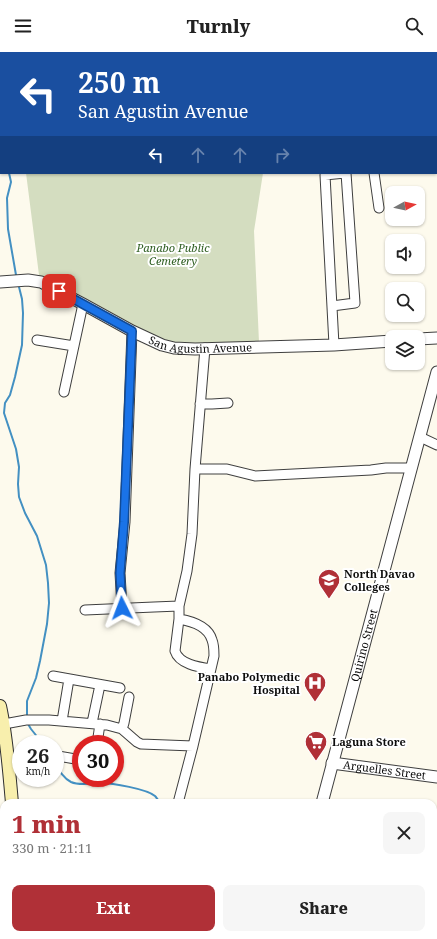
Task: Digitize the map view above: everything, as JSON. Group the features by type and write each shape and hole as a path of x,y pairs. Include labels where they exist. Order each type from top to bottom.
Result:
{"main road":[{"path":"0,706 4,724 4,753 12,799"}],"street":[{"path":"334,345 325,175 336,174"},
{"path":"332,306 355,303 346,174"},
{"path":"374,174 379,208"},
{"name":"San Agustin Avenue","path":"0,282 35,280 48,285 132,331 168,347 174,348 334,345 385,341"},
{"path":"64,392 83,304"},
{"path":"122,608 120,573 124,522 132,331"},
{"path":"425,339 437,338"},
{"path":"37,340 74,346"},
{"path":"205,348 195,469 192,534 187,571 179,606 175,651 176,655 180,659 211,669"},
{"name":"Quirino Street","path":"323,799 437,372"},
{"path":"200,404 228,404"},
{"path":"420,437 437,444"},
{"path":"195,469 227,469 249,475 263,476 386,468 411,468"},
{"path":"86,610 179,606"},
{"path":"179,619 199,625 209,632 213,641 214,650 214,656 193,746 179,799"},
{"path":"53,676 120,688"},
{"path":"62,721 69,679"},
{"path":"97,735 96,724 100,685"},
{"path":"122,729 129,697"},
{"path":"4,724 32,720 96,724 122,729 141,744 193,746"},
{"name":"Arguelles Street","path":"332,764 437,777"}],"green space":[{"name":"Panabo Public Cemetery","path":"26,174 263,174 254,231 259,342 204,344 162,340 131,325 39,275"}],"waterway":[{"path":"9,174 11,182 7,198 8,229 16,275"},
{"path":"19,287 23,313 22,345 10,395 5,403 4,413 16,449 19,467 19,497 25,513 37,536 46,565 49,603 47,624 40,661 36,678 27,701 27,716"},
{"path":"28,724 36,735"},
{"path":"64,777 74,783 106,783 129,787 151,793 157,799"}],"place":[{"name":"North Davao Colleges","path":"329,600"},
{"name":"Panabo Polymedic Hospital","path":"315,702"},
{"name":"Laguna Store","path":"316,762"}],"route":[{"path":"59,291 132,331 124,522 120,573 122,608"}]}
